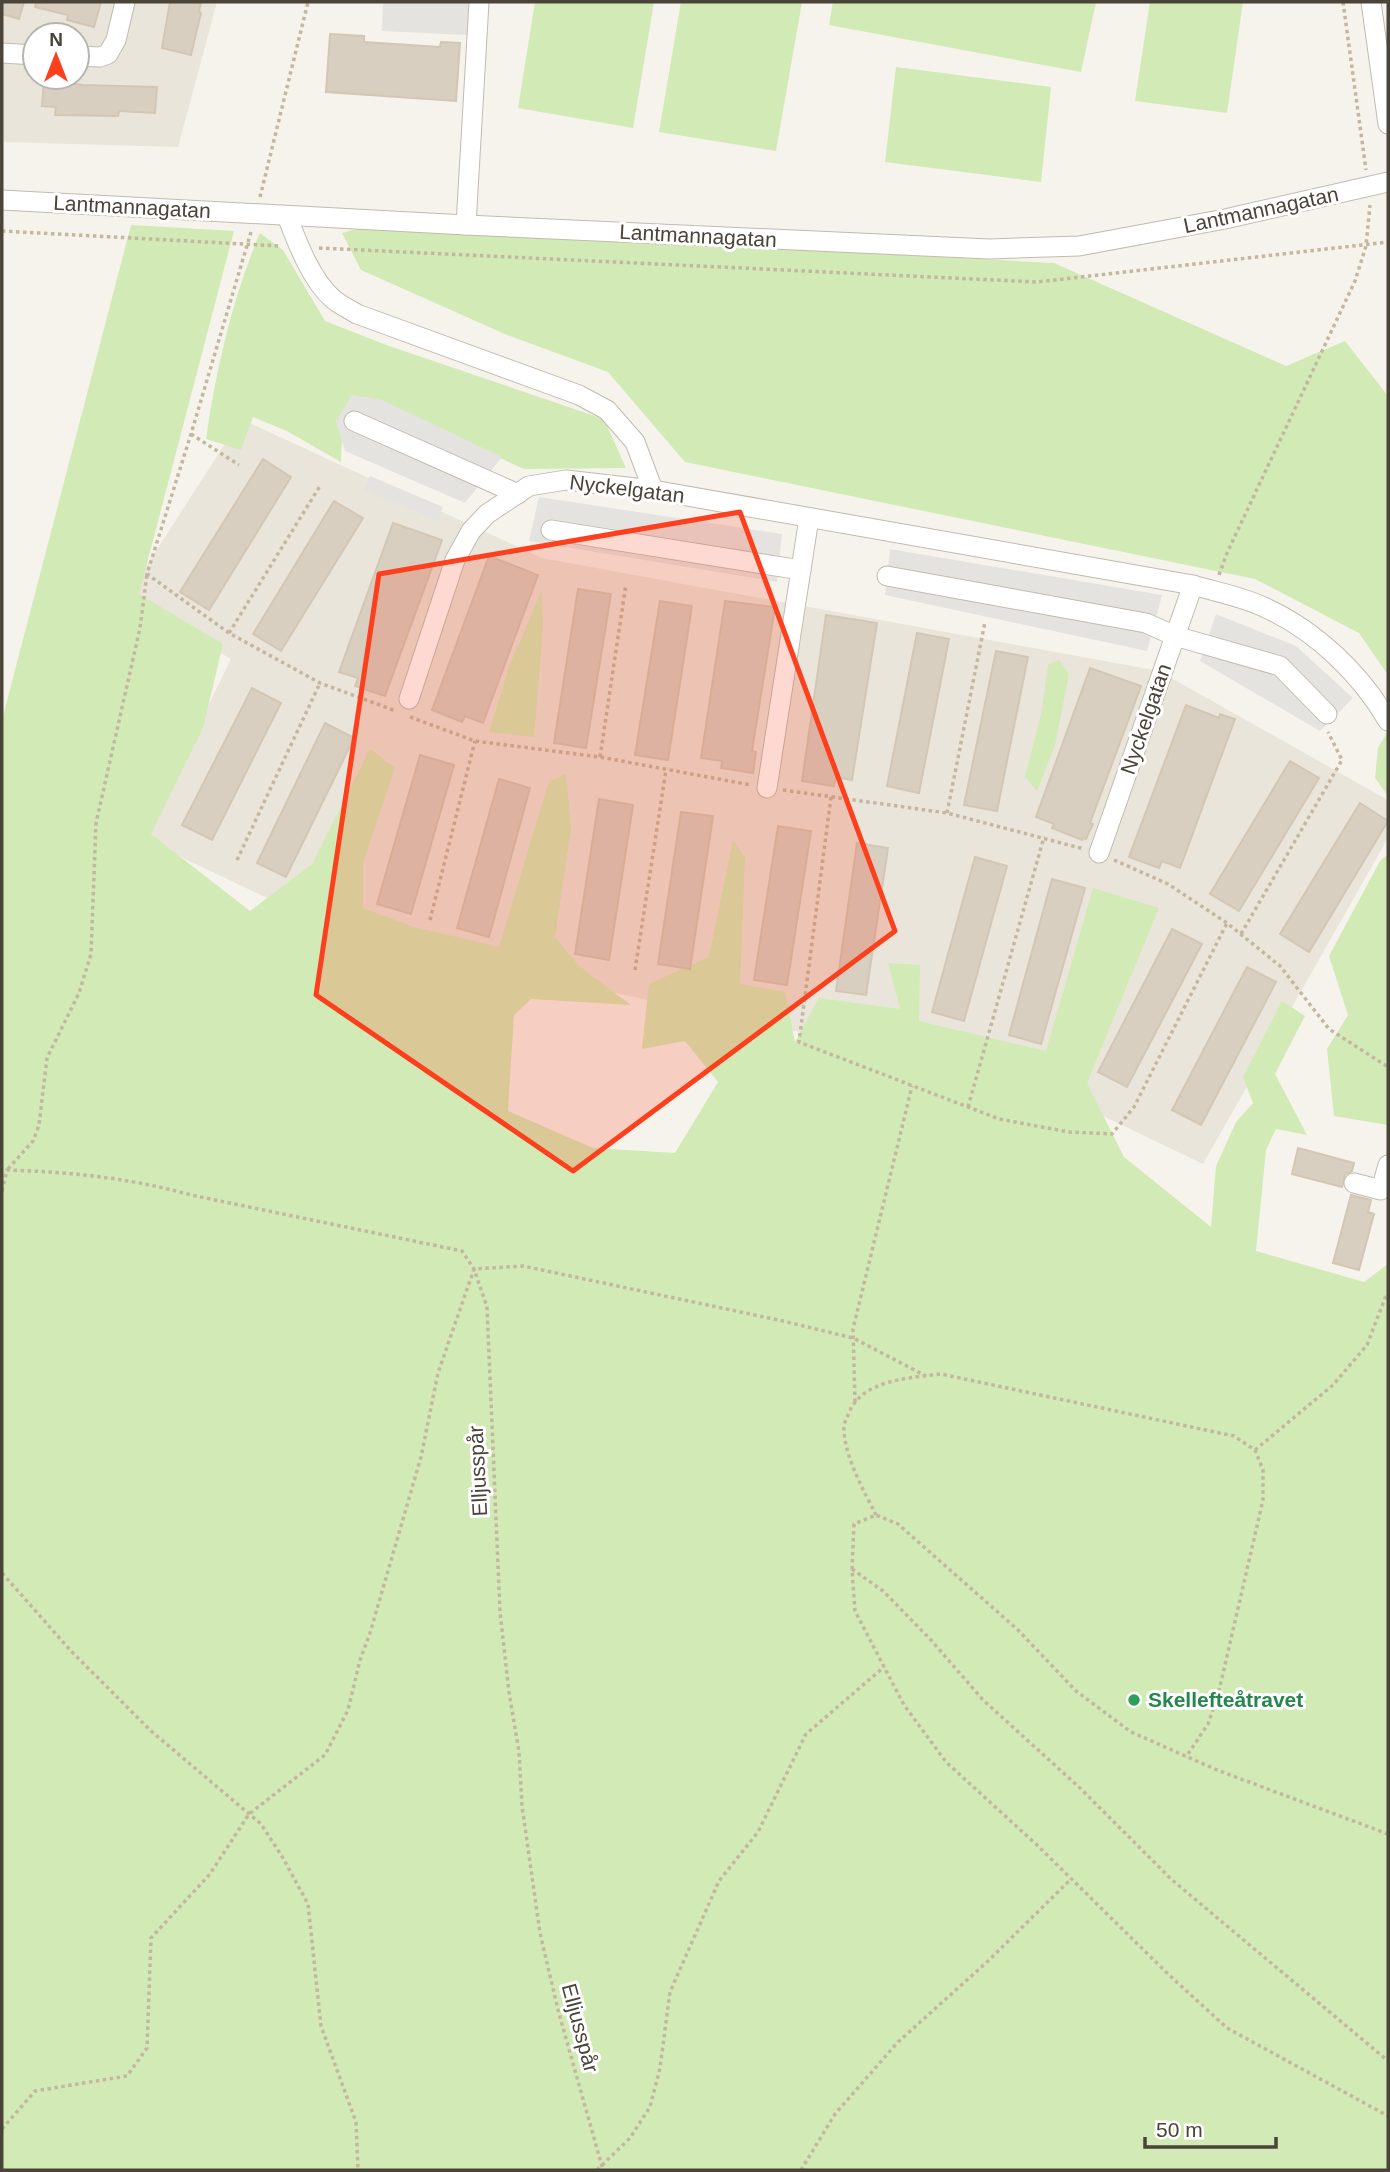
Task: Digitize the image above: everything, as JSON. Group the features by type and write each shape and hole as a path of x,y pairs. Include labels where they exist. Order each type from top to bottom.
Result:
{"street":[{"path":"91,57 108,54 116,40 125,2"},
{"path":"466,225 480,2"},
{"path":"1371,2 1388,124"},
{"path":"2,53 21,54"},
{"name":"Lantmannagatan","path":"2,200 989,249 1079,246 1225,219 1388,182"},
{"path":"287,216 299,247 332,299 357,314 579,395 607,410 635,442 653,490"},
{"path":"354,421 518,494"},
{"name":"Nyckelgatan","path":"406,709 455,560 471,531 487,514 529,486 566,480 653,490 1214,591 1265,607 1308,633 1340,660 1377,701 1388,721"},
{"path":"767,788 809,518"},
{"path":"551,530 801,570"},
{"path":"887,576 1146,623 1175,636 1280,666 1327,714"},
{"name":"Nyckelgatan","path":"1099,853 1193,586"},
{"path":"1354,1183 1381,1190 1388,1165"}],"path":[{"path":"2,1191 8,1170 33,1141 39,1125 47,1058 79,993 91,954 96,823 140,628 147,574 256,214 307,2"},
{"path":"1214,591 1227,553 1356,281 1366,246 1371,210 1343,2"},
{"path":"2,230 1037,282 1388,242"},
{"path":"191,434 239,465"},
{"path":"229,633 320,486"},
{"path":"147,574 229,633 320,683 406,709 475,741 600,757 767,788 947,813 1099,853 1168,884 1227,923 1280,966 1329,1029 1388,1067"},
{"path":"600,757 626,584"},
{"path":"947,813 985,622"},
{"path":"237,860 320,683"},
{"path":"1241,934 1342,760 1325,726 1327,714"},
{"path":"430,920 475,741"},
{"path":"635,970 666,770"},
{"path":"831,797 799,1042 999,1119 1058,1130 1112,1134 1134,1107 1227,923"},
{"path":"968,1107 1044,838"},
{"path":"855,1403 853,1329 912,1086"},
{"path":"8,1170 69,1172 148,1183 191,1195 462,1251 474,1269"},
{"path":"474,1269 523,1266 783,1321 853,1338 926,1376"},
{"path":"2,2129 35,2091 127,2076 147,2049 151,1938 210,1874 249,1814 325,1755 348,1710 360,1660 421,1457 438,1373 474,1269"},
{"name":"Elljusspår","path":"474,1269 487,1307 500,1612 519,1752 522,1806 540,1933 558,2010 602,2168"},
{"path":"1255,1450 1342,1375 1367,1345 1388,1296"},
{"path":"876,1516 855,1472 843,1429 850,1409 866,1391 901,1378 941,1374 1234,1436 1255,1450 1264,1470 1263,1500 1218,1695 1208,1724 1186,1757"},
{"path":"1388,1834 1217,1770 1131,1732 1076,1691 1018,1630 898,1524 876,1516 854,1524 852,1569 855,1611 904,1705 946,1762 1227,2028 1388,2116"},
{"path":"852,1569 883,1591 931,1640 983,1700 1080,1788 1171,1879 1388,2062"},
{"path":"2,1573 71,1651 151,1731 261,1824 283,1858 307,1904 321,2026 356,2122 358,2170"},
{"path":"597,2170 630,2138 650,2106 660,2068 670,1992 719,1881 758,1832 806,1734 884,1667"},
{"path":"801,2170 835,2114 898,2042 939,2007 1071,1880"}],"highlighted area":[{"path":"740,512 895,931 573,1171 316,995 379,574"}],"shaded area":[{"path":"2,2 217,2 178,147 2,142"},
{"path":"383,2 470,2 468,35 382,31"},
{"path":"352,395 382,400 502,457 465,503 345,451 336,421"},
{"path":"241,419 542,558 1159,671 1388,800 1388,838 1203,1164 1028,1080 349,937 143,839 231,659 125,599"},
{"path":"370,476 443,507 438,521 364,490"},
{"path":"539,497 782,534 777,582 529,541"},
{"path":"890,549 1162,595 1147,651 885,595"},
{"path":"1216,614 1296,646 1353,698 1320,731 1200,661"}],"green space":[{"path":"535,2 654,2 633,128 518,108"},
{"path":"681,2 802,2 776,151 659,132"},
{"path":"833,2 1096,2 1081,72 829,25"},
{"path":"1150,2 1243,2 1227,113 1135,101"},
{"path":"896,67 1051,87 1041,182 885,162"},
{"path":"131,225 234,231 139,594 223,644 203,728 151,834 250,911 312,864 370,749 395,768 363,863 363,908 414,927 499,947 549,781 566,774 571,828 555,937 579,966 631,1005 531,999 514,1015 508,1111 593,1148 675,1153 718,1082 685,1041 642,1049 649,984 709,957 733,840 745,857 740,984 785,992 795,1042 819,998 900,1009 888,963 920,965 919,1021 1046,1051 1093,888 1159,908 1087,1083 1124,1157 1211,1227 1216,1166 1236,1122 1253,1103 1243,1077 1282,1001 1305,1016 1275,1074 1307,1135 1276,1129 1266,1150 1256,1251 1364,1282 1388,1264 1388,2170 2,2170 2,720"},
{"path":"364,227 1054,263 1286,366 1345,341 1388,396 1388,675 1359,633 1255,579 685,462 608,372 507,335 361,270 342,233"},
{"path":"260,233 283,250 325,321 389,346 604,419 626,468 524,469 366,397 343,411 341,462 287,431 253,417 241,450 206,439 226,334"},
{"path":"542,590 543,627 534,737 489,732 509,667"},
{"path":"1059,660 1069,674 1055,745 1037,791 1025,777 1042,710 1048,665"},
{"path":"1388,731 1388,796 1375,778 1378,748"},
{"path":"1388,854 1388,1125 1334,1116 1327,1049 1348,1015 1329,956 1380,861"}],"building":[{"path":"2,2 24,2 19,19 2,14"},
{"path":"36,2 101,2 94,27 91,26 91,21 71,21 67,20 68,15 35,7"},
{"path":"170,2 201,2 191,55 162,48"},
{"path":"330,34 364,36 364,42 440,47 441,42 460,43 456,101 326,92"},
{"path":"91,85 157,87 155,113 119,111 118,116 55,115 56,107 42,106 43,91 91,91"},
{"path":"263,459 291,477 209,610 180,592"},
{"path":"334,501 363,518 281,651 253,634"},
{"path":"393,523 442,540 385,696 355,686 358,678 339,672"},
{"path":"489,556 538,575 483,723 465,716 462,722 432,710"},
{"path":"578,589 611,594 586,748 554,743"},
{"path":"660,601 692,606 668,760 635,755"},
{"path":"725,601 775,607 752,751 756,752 753,773 721,768 722,761 701,758"},
{"path":"826,615 877,623 852,780 836,777 834,786 802,781"},
{"path":"917,633 949,639 919,793 887,786"},
{"path":"996,651 1028,657 997,811 964,805"},
{"path":"1090,668 1141,686 1090,823 1093,824 1086,839 1082,840 1052,828 1054,824 1036,817"},
{"path":"252,688 281,703 212,840 182,825"},
{"path":"1186,705 1219,718 1220,714 1235,719 1180,868 1162,861 1159,868 1129,857"},
{"path":"325,723 354,738 286,877 257,863"},
{"path":"420,755 454,765 411,914 377,904"},
{"path":"1290,761 1319,778 1239,911 1210,894"},
{"path":"499,779 530,788 489,937 457,928"},
{"path":"599,799 633,805 609,960 575,954"},
{"path":"1360,803 1388,821 1309,952 1280,934"},
{"path":"681,812 713,816 690,969 658,964"},
{"path":"778,826 811,831 787,985 754,980"},
{"path":"857,843 888,848 866,995 836,991"},
{"path":"975,857 1007,866 964,1021 932,1012"},
{"path":"1052,879 1085,888 1041,1044 1009,1035"},
{"path":"1172,929 1202,944 1127,1087 1098,1072"},
{"path":"1247,967 1276,982 1201,1125 1172,1110"},
{"path":"1298,1148 1354,1163 1352,1171 1345,1175 1342,1187 1292,1174"},
{"path":"1351,1195 1371,1200 1368,1212 1374,1214 1359,1270 1333,1263"}],"place":[{"name":"Skellefteåtravet","path":"1134,1700"}]}
